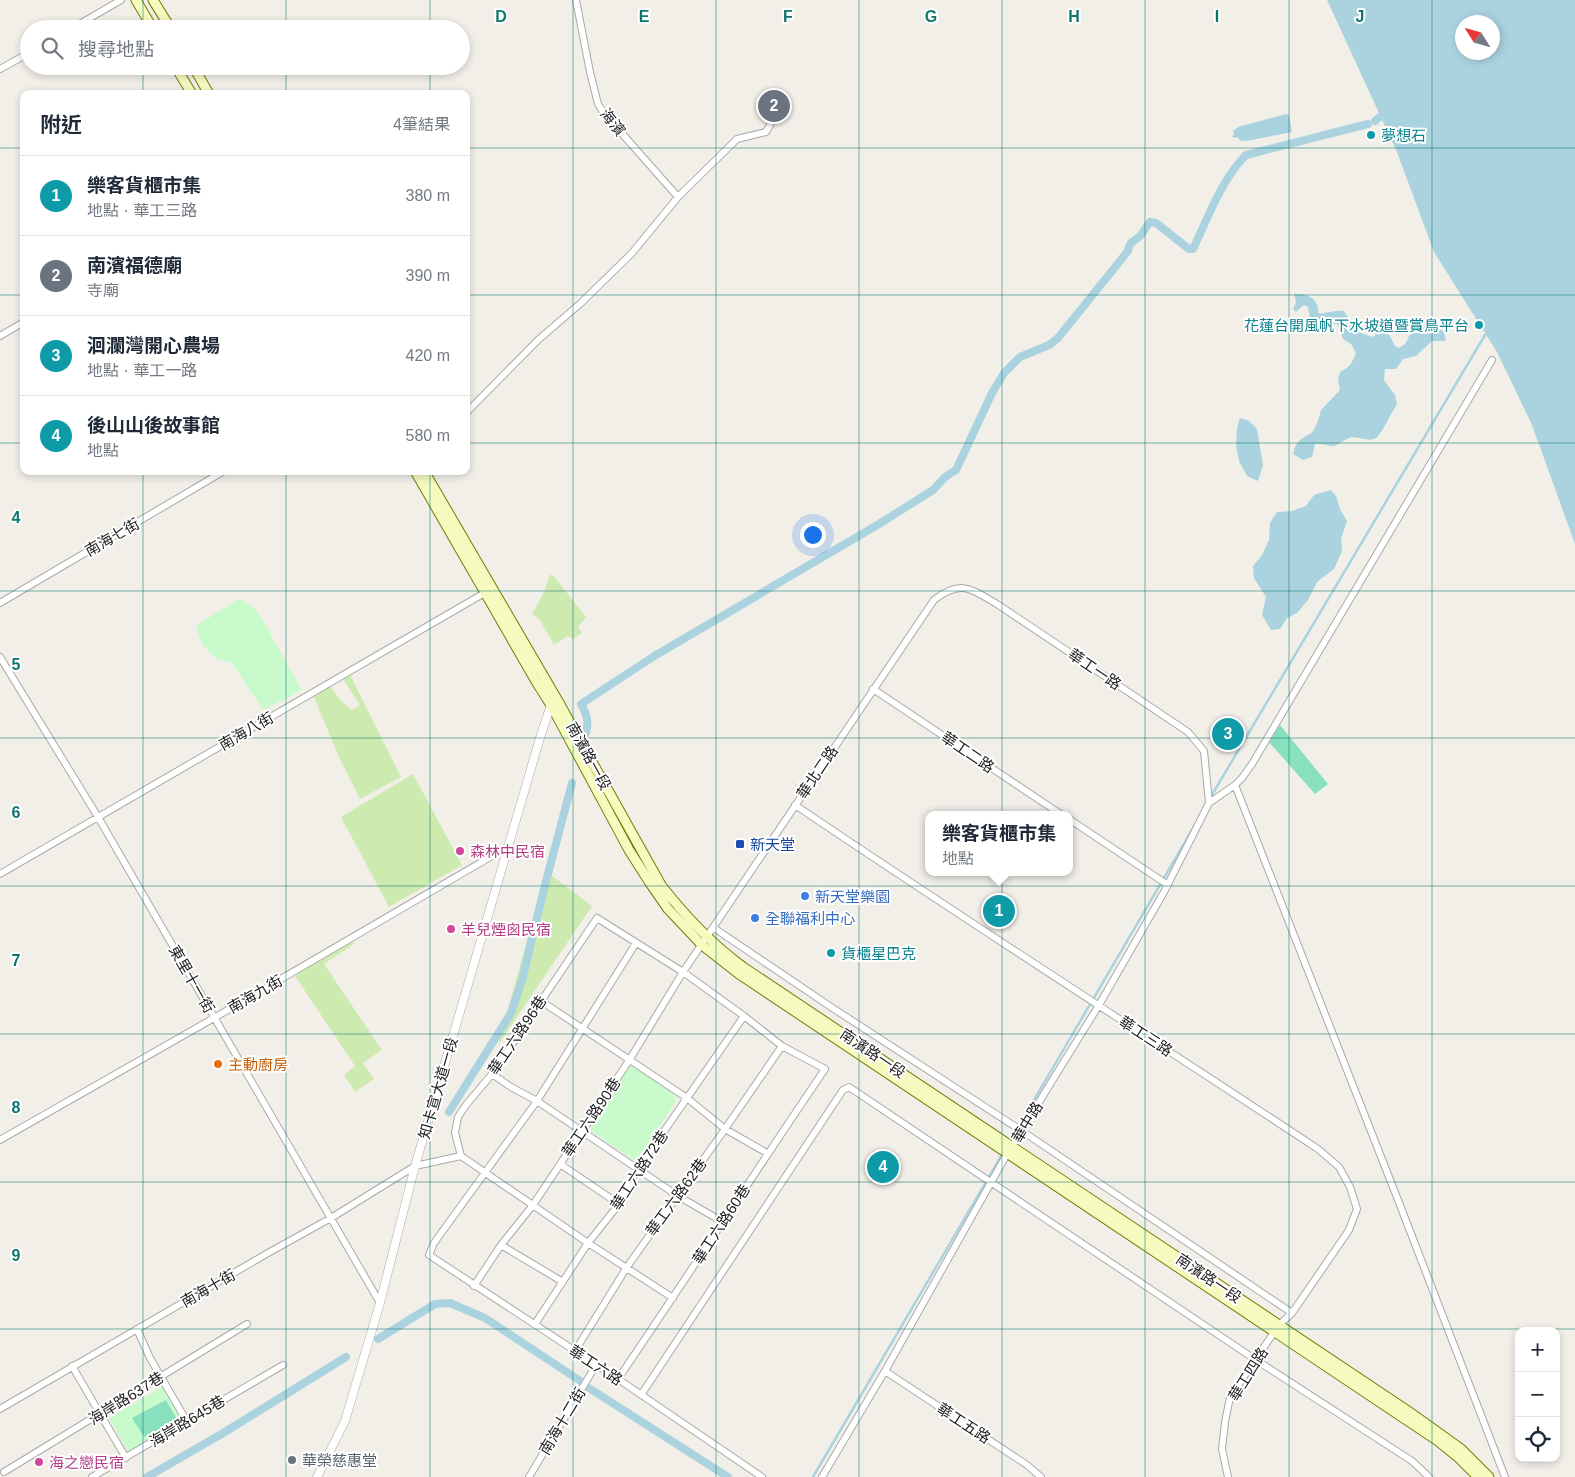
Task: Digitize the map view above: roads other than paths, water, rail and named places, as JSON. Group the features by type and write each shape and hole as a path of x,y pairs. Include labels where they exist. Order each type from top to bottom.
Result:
{"main road":[{"path":"136,0 148,20"},
{"path":"153,0 165,20"},
{"path":"180,75 190,90"},
{"path":"198,75 206,90"},
{"name":"南濱路一段","path":"417,475 488,591"},
{"name":"南濱路一段","path":"426,475 536,683 554,703 629,850 668,909 705,941 721,950 1010,1150 1277,1328 1443,1435 1476,1462 1489,1477"},
{"name":"南濱路一段","path":"1277,1328 1438,1441 1478,1477"}],"street":[{"path":"87,20 121,0"},
{"name":"海濱","path":"576,0 598,104 678,197"},
{"path":"0,69 20,58"},
{"path":"470,409 538,340 581,303 632,253 678,197 737,138 766,132 772,121"},
{"path":"0,336 20,324"},
{"path":"1209,803 1235,786 1252,764 1492,360"},
{"name":"南海七街","path":"0,602 217,475"},
{"name":"華工一路","path":"934,600 945,592 958,588 967,588 978,593 1006,609 1188,732 1204,751 1209,803"},
{"name":"南海八街","path":"0,874 488,591"},
{"name":"華北二路","path":"705,941 934,600"},
{"name":"東里十一街","path":"0,657 98,817 380,1303"},
{"name":"華工二路","path":"873,689 1056,811"},
{"name":"知卡宣大道一段","path":"317,1477 345,1421 380,1303 415,1166 509,846 554,703"},
{"path":"1235,786 1402,1209 1505,1477"},
{"name":"華中路","path":"822,1477 885,1371 1010,1150 1099,1005 1168,886 1209,803"},
{"name":"華工三路","path":"795,805 924,893 1099,1005 1310,1144 1339,1167 1350,1187 1357,1209 1350,1230 1292,1313 1277,1328"},
{"path":"1073,822 1168,886"},
{"name":"南海九街","path":"0,1140 509,846"},
{"name":"華工六路96巷","path":"461,1156 455,1133 458,1117 492,1074 597,918 636,943"},
{"path":"714,928 830,1007 1022,1131 1292,1313"},
{"name":"華工六路90巷","path":"474,1286 501,1245 533,1205 630,1059 683,972 705,941"},
{"path":"484,1173 537,1101 584,1029 636,943 683,972 782,1046"},
{"path":"541,1001 687,1098 725,1129 767,1153"},
{"name":"華工六路72巷","path":"535,1324 588,1243 619,1204 637,1170 744,1016"},
{"name":"華工六路60巷","path":"618,1379 767,1153 825,1069 782,1046"},
{"name":"華工六路62巷","path":"575,1352 627,1267 782,1046"},
{"path":"492,1074 537,1101 637,1170 723,1222"},
{"path":"641,1395 843,1090 849,1086 1256,1360 1412,1462 1429,1477"},
{"path":"461,1156 588,1243 673,1298"},
{"name":"南海十街","path":"0,1409 331,1218 415,1166 461,1156"},
{"path":"560,1164 619,1204"},
{"name":"華工六路","path":"484,1173 434,1243 429,1255 618,1379 762,1477"},
{"path":"501,1245 563,1282"},
{"name":"海岸路637巷","path":"4,1472 247,1324"},
{"name":"華工四路","path":"1228,1477 1222,1449 1230,1397 1277,1328"},
{"path":"136,1329 150,1358 186,1420"},
{"name":"海岸路645巷","path":"92,1477 283,1364"},
{"name":"南海十二街","path":"529,1477 596,1365"},
{"path":"72,1366 126,1458"},
{"name":"華工五路","path":"885,1371 1027,1465 1042,1477"}],"water":[{"path":"1327,0 1575,0 1575,544 1532,425 1497,352 1434,252 1397,152"},
{"path":"1286,114 1289,115 1292,132 1244,140 1242,142 1237,137 1231,136 1234,135 1233,131 1238,127"},
{"path":"1294,294 1312,298 1317,304 1318,313 1344,311 1358,332 1373,337 1376,334 1374,327 1379,324 1390,336 1395,346 1399,348 1406,343 1414,330 1423,326 1436,328 1444,332 1446,341 1432,341 1416,356 1403,359 1396,369 1385,369 1384,380 1395,395 1397,404 1376,438 1370,440 1352,437 1333,446 1315,444 1312,457 1303,460 1293,454 1295,446 1312,433 1321,410 1340,390 1338,379 1340,372 1350,364 1356,353 1351,344 1343,339 1337,324 1314,323 1310,319 1308,307 1304,305 1296,312 1293,309 1296,302"},
{"path":"1240,418 1249,421 1257,429 1263,465 1258,481 1247,476 1239,461 1236,446 1237,428"},
{"path":"1331,490 1336,496 1340,509 1347,521 1341,539 1342,551 1334,569 1317,582 1308,600 1297,613 1287,618 1280,629 1271,630 1262,615 1266,597 1254,578 1253,566 1262,555 1269,540 1270,523 1277,512 1292,511 1306,506 1314,495"}],"waterway":[{"path":"1375,121 1381,116"},
{"path":"586,733 587,718 581,704 656,655 879,524 933,490 945,477 956,470 992,393 1004,373 1020,357 1049,345 1058,338 1150,222 1156,223 1189,249 1193,249 1222,188 1246,155 1368,124"},
{"path":"1210,798 1485,335"},
{"path":"449,1112 511,1013 522,980 572,783"},
{"path":"1010,1141 1195,825"},
{"path":"813,1477 1003,1153"},
{"path":"378,1339 435,1304 450,1303 485,1318 582,1382"},
{"path":"147,1477 220,1435 346,1357"},
{"path":"589,1388 728,1477"}],"place":[{"name":"南濱福德廟","path":"774,106"},
{"name":"夢想石","path":"1371,135"},
{"name":"花蓮台開風帆下水坡道暨賞鳥平台","path":"1479,325"},
{"name":"洄瀾灣開心農場","path":"1228,734"},
{"name":"新天堂","path":"740,844"},
{"name":"森林中民宿","path":"460,851"},
{"name":"新天堂樂園","path":"805,896"},
{"name":"樂客貨櫃市集","path":"999,911"},
{"name":"全聯福利中心","path":"755,918"},
{"name":"羊兒煙囪民宿","path":"451,929"},
{"name":"貨櫃星巴克","path":"831,953"},
{"name":"主動廚房","path":"218,1064"},
{"name":"後山山後故事館","path":"883,1167"},
{"name":"華榮慈惠堂","path":"292,1460"},
{"name":"海之戀民宿","path":"39,1462"}]}
